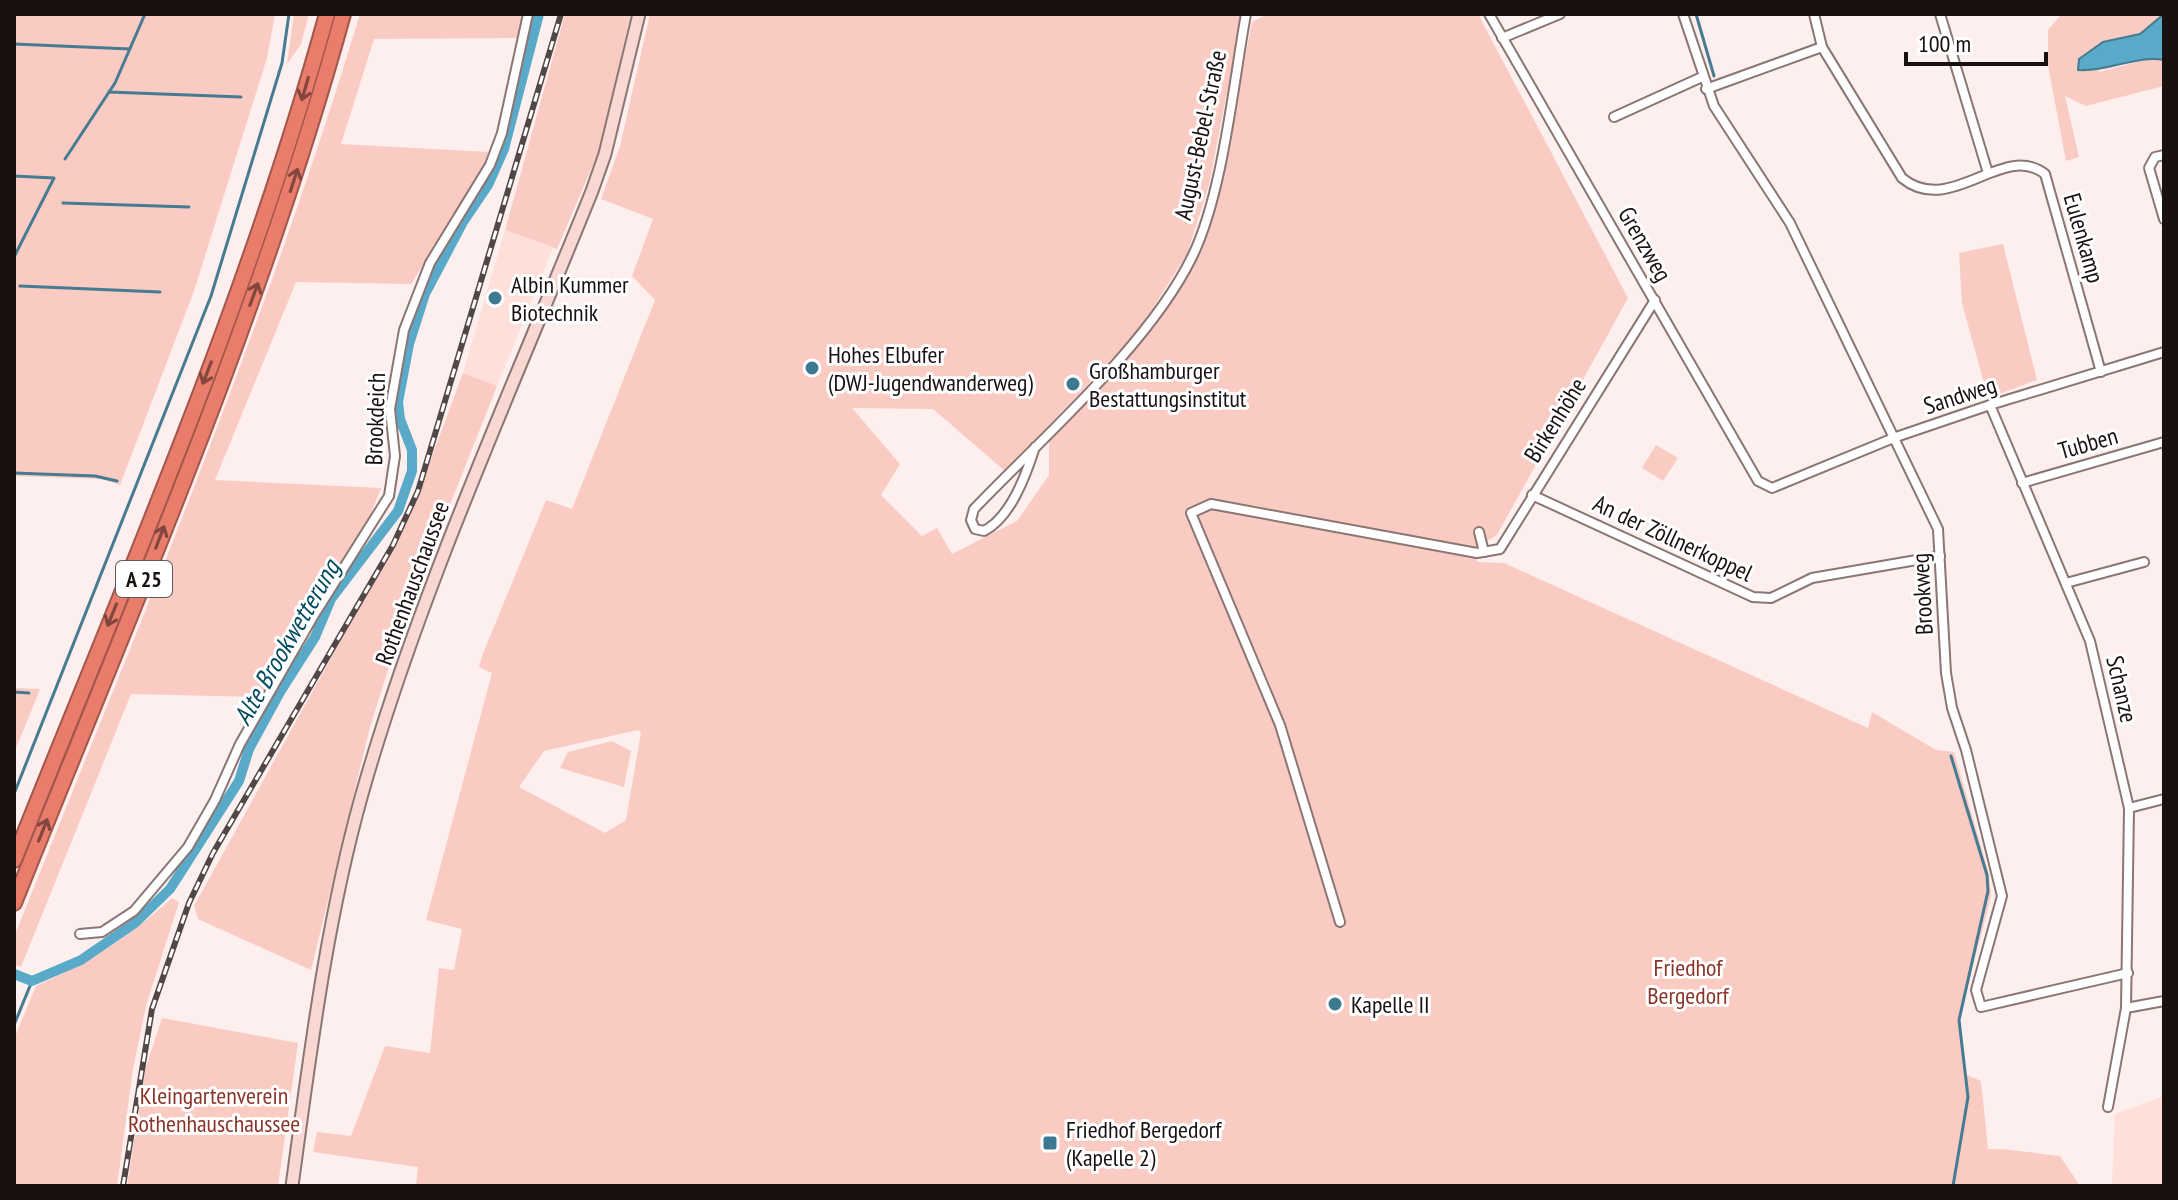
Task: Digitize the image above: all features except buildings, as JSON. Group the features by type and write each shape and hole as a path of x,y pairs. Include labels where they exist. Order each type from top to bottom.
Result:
{"highway":[{"name":"A 25","path":"14,860 230,314 299,110 327,14"},
{"name":"A 25","path":"14,903 244,321 293,184 343,14"}],"main road":[{"name":"Rothenhauschaussee","path":"292,1186 327,953 361,798 425,605 592,191 608,141 639,14"}],"street":[{"name":"Brookdeich","path":"80,934 102,932 134,911 188,847 215,800 240,744 314,615 389,496 395,456 390,409 404,330 430,263 448,228 490,165 502,133 528,14"},
{"name":"August-Bebel-Straße","path":"1035,447 1027,472 998,521 984,531 975,529 971,520 974,509 1142,333 1192,257 1214,187 1246,14"},
{"name":"Grenzweg","path":"1489,14 1758,481 1772,488"},
{"path":"1502,38 1560,14"},
{"name":"Brookweg","path":"1683,14 1706,89 1790,223 1938,529 1952,708 1970,765 2002,896 1976,990 1981,1007 2128,973"},
{"name":"Eulenkamp","path":"1814,14 1822,47 1902,178 1915,188 1927,192 1950,188 1988,173 2024,165 2035,166 2045,174 2101,372"},
{"path":"1940,14 1988,173"},
{"path":"1706,89 1822,47"},
{"path":"1614,117 1702,77"},
{"path":"2164,155 2155,157 2149,168 2164,219"},
{"name":"Birkenhöhe","path":"1484,552 1500,549 1655,300"},
{"name":"Sandweg","path":"1772,488 1896,437 2164,352"},
{"name":"Schanze","path":"1990,405 2090,641 2129,808 2126,1008 2108,1107"},
{"name":"Tubben","path":"2022,483 2164,442"},
{"name":"An der Zöllnerkoppel","path":"1532,495 1753,597 1771,598 1812,578 1940,556"},
{"path":"1340,922 1280,725 1191,513 1211,504 1484,552 1479,532"},
{"path":"2066,583 2144,562"},
{"path":"2129,808 2164,799"},
{"path":"2126,1008 2164,1001"}],"shaded area":[{"path":"505,230 553,248 497,386 463,373"},
{"path":"2164,1096 2164,1186 2112,1186 2115,1114"}],"green space":[{"path":"14,14 275,14 267,58 194,291 120,485 101,479 14,476"},
{"path":"294,14 309,14 301,44 287,64"},
{"path":"360,14 523,14 518,38 374,39 341,144 489,152 478,180 411,284 296,282 215,480 381,488 368,521 308,611 260,697 131,694 21,967 14,964 14,937 241,364 323,132"},
{"path":"565,14 631,14 598,153 557,249 505,230"},
{"name":"Friedhof Bergedorf","path":"650,14 1242,14 1209,185 1187,254 1137,333 1005,471 933,409 852,408 900,464 881,495 922,536 937,528 952,554 1017,521 1049,475 1049,438 1143,339 1198,258 1219,190 1252,22 1268,14 1478,14 1628,298 1497,535 1476,548 1477,562 1504,563 1868,728 1872,712 1936,750 1954,752 1989,874 1991,896 1959,1020 1965,1074 1981,1081 1988,1149 2060,1156 2080,1186 416,1186 418,1167 313,1152 317,1132 351,1136 385,1046 430,1053 439,968 454,970 462,929 426,920 492,673 479,667 482,656 546,500 572,509 655,300 632,276 653,219 601,199 620,146","holes":["638,730 641,732 626,820 605,833 519,787 544,751"]},
{"path":"2062,14 2162,14 2140,34 2103,42 2099,72 2152,58 2164,60 2164,86 2086,106 2065,96 2079,157 2066,161 2048,65 2048,30"},
{"path":"2003,244 2037,380 1988,398 1962,303 1959,253"},
{"path":"463,373 497,386 402,626 370,727 311,970 198,919 194,906 411,513"},
{"path":"1656,445 1678,458 1663,481 1642,468"},
{"path":"14,688 40,689 14,753"},
{"path":"612,741 631,751 624,787 560,768 568,752"},
{"path":"172,898 179,902 146,1006 133,1069 117,1186 14,1186 14,1039 36,986 107,948"},
{"name":"Kleingartenverein Rothenhauschaussee","path":"162,1018 298,1043 278,1186 127,1186 145,1070"}],"water":[{"path":"2164,14 2164,60 2143,60 2078,70 2079,59 2103,42 2140,34"}],"waterway":[{"path":"65,159 115,83 145,14"},
{"path":"14,794 211,296 282,63 289,14"},
{"name":"Alte Brookwetterung","path":"14,974 32,981 81,960 135,923 170,889 239,781 249,749 315,637 331,599 398,511 412,471 412,450 400,419 398,402 409,344 425,294 463,222 488,185 504,149 539,14"},
{"path":"1696,14 1714,76"},
{"path":"14,44 130,49"},
{"path":"109,92 241,97"},
{"path":"14,176 54,178 14,257"},
{"path":"63,203 189,207"},
{"path":"20,286 160,292"},
{"path":"14,473 95,476 117,481"},
{"path":"14,692 29,693"},
{"path":"1951,756 1987,875 1988,891 1959,1020 1968,1097 1953,1186"},
{"path":"14,1025 32,981"}],"railway":[{"path":"123,1186 152,1009 189,903 213,853 393,545 418,491 561,14"}],"place":[{"name":"Albin Kummer Biotechnik","path":"495,298"},
{"name":"Hohes Elbufer (DWJ-Jugendwanderweg)","path":"812,368"},
{"name":"Großhamburger Bestattungsinstitut","path":"1073,384"},
{"name":"Kapelle II","path":"1335,1004"},
{"name":"Friedhof Bergedorf (Kapelle 2)","path":"1050,1143"}]}
